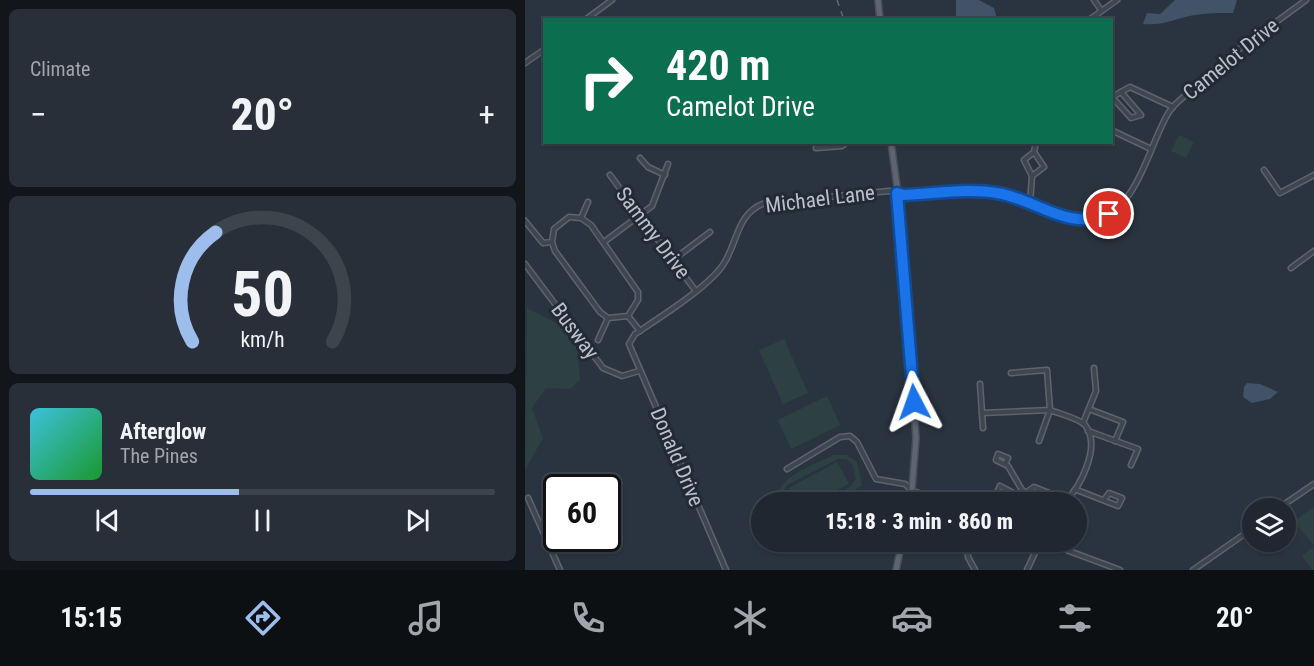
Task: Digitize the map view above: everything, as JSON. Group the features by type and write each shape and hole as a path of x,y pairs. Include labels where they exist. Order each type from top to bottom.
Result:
{"main road":[{"path":"878,0 880,18"},
{"path":"891,144 916,438 913,491"},
{"path":"896,570 900,552"}],"street":[{"path":"588,18 612,0"},
{"path":"1094,0 1101,10"},
{"path":"1091,18 1117,0"},
{"name":"Camelot Drive","path":"897,193 903,195 995,193 1030,203 1070,220 1095,219 1109,214 1129,194 1173,107 1206,75 1306,0"},
{"path":"525,63 543,50"},
{"path":"1113,96 1127,87 1134,88 1173,107"},
{"path":"1113,98 1131,118 1140,116 1140,113 1121,92"},
{"path":"1113,131 1152,149"},
{"path":"816,148 844,144"},
{"path":"1030,203 1032,176 1024,160 1034,152 1036,144"},
{"path":"1032,176 1044,167 1034,152"},
{"path":"640,158 648,167 665,175"},
{"path":"605,242 640,216 656,200 668,164"},
{"path":"1265,170 1280,193 1314,175"},
{"name":"Sammy Drive","path":"610,175 695,290"},
{"name":"Michael Lane","path":"629,344 640,331 695,290 724,264 745,215 753,207 765,203 889,191 897,193"},
{"path":"581,218 588,202"},
{"path":"569,217 581,218 605,242 638,292 638,300 628,316 608,318 595,306 555,251 552,242 557,225 569,217"},
{"path":"525,221 539,240 543,243 552,242"},
{"path":"673,260 710,232"},
{"path":"1291,268 1314,251"},
{"name":"Busway","path":"525,264 603,368 622,376 639,371"},
{"path":"628,316 640,331"},
{"path":"598,340 608,318"},
{"name":"Donald Drive","path":"629,344 726,570"},
{"path":"1083,423 1096,391 1094,368"},
{"path":"1011,372 1047,370 1050,410 1039,441"},
{"path":"980,384 983,428"},
{"path":"1089,409 1123,422 1115,441"},
{"path":"982,413 1050,410 1083,423 1088,431 1089,458 1074,492"},
{"path":"1088,431 1138,449 1131,465"},
{"path":"787,469 840,437 850,436 857,442 876,478 905,484 916,492"},
{"path":"1005,464 1024,492 1034,488 1046,492"},
{"path":"1294,498 1314,484"},
{"path":"1000,486 1017,495 1014,502 996,495 1000,486"},
{"path":"1077,489 1104,500"},
{"path":"528,498 560,570"},
{"path":"1193,570 1242,536"},
{"path":"968,552 975,570"},
{"path":"1026,570 1035,552"},
{"path":"1072,552 1120,570"}],"green space":[{"path":"1179,135 1194,142 1186,158 1171,151"},
{"path":"1134,207 1135,216 1129,217 1133,223 1118,233 1109,220 1124,210 1129,216 1128,208"},
{"path":"527,308 558,324 577,345 580,380 570,389 546,388 532,408 543,438 525,470"},
{"path":"784,339 808,393 783,404 759,350"},
{"path":"827,396 840,425 791,449 778,420"},
{"path":"834,455 847,455 857,462 862,486 850,492 840,492 850,487 856,479 853,465 846,459 838,459 787,485 783,492 778,492 782,485 807,467"},
{"path":"837,462 849,484 833,492 791,492 789,488"},
{"path":"1314,507 1314,546 1296,524 1296,520"},
{"path":"1314,546 1314,570 1312,570 1302,556"}],"water":[{"path":"956,0 979,0 994,8 997,18 956,18"},
{"path":"1175,0 1237,0 1233,13 1197,15 1160,24 1143,24 1147,13 1160,14"},
{"path":"1247,383 1260,384 1278,392 1270,399 1252,403 1243,397"}],"railway":[{"path":"837,0 843,18"}],"route":[{"path":"914,402 897,193 903,195 995,193 1023,200 1070,220 1095,219 1109,214"}]}
